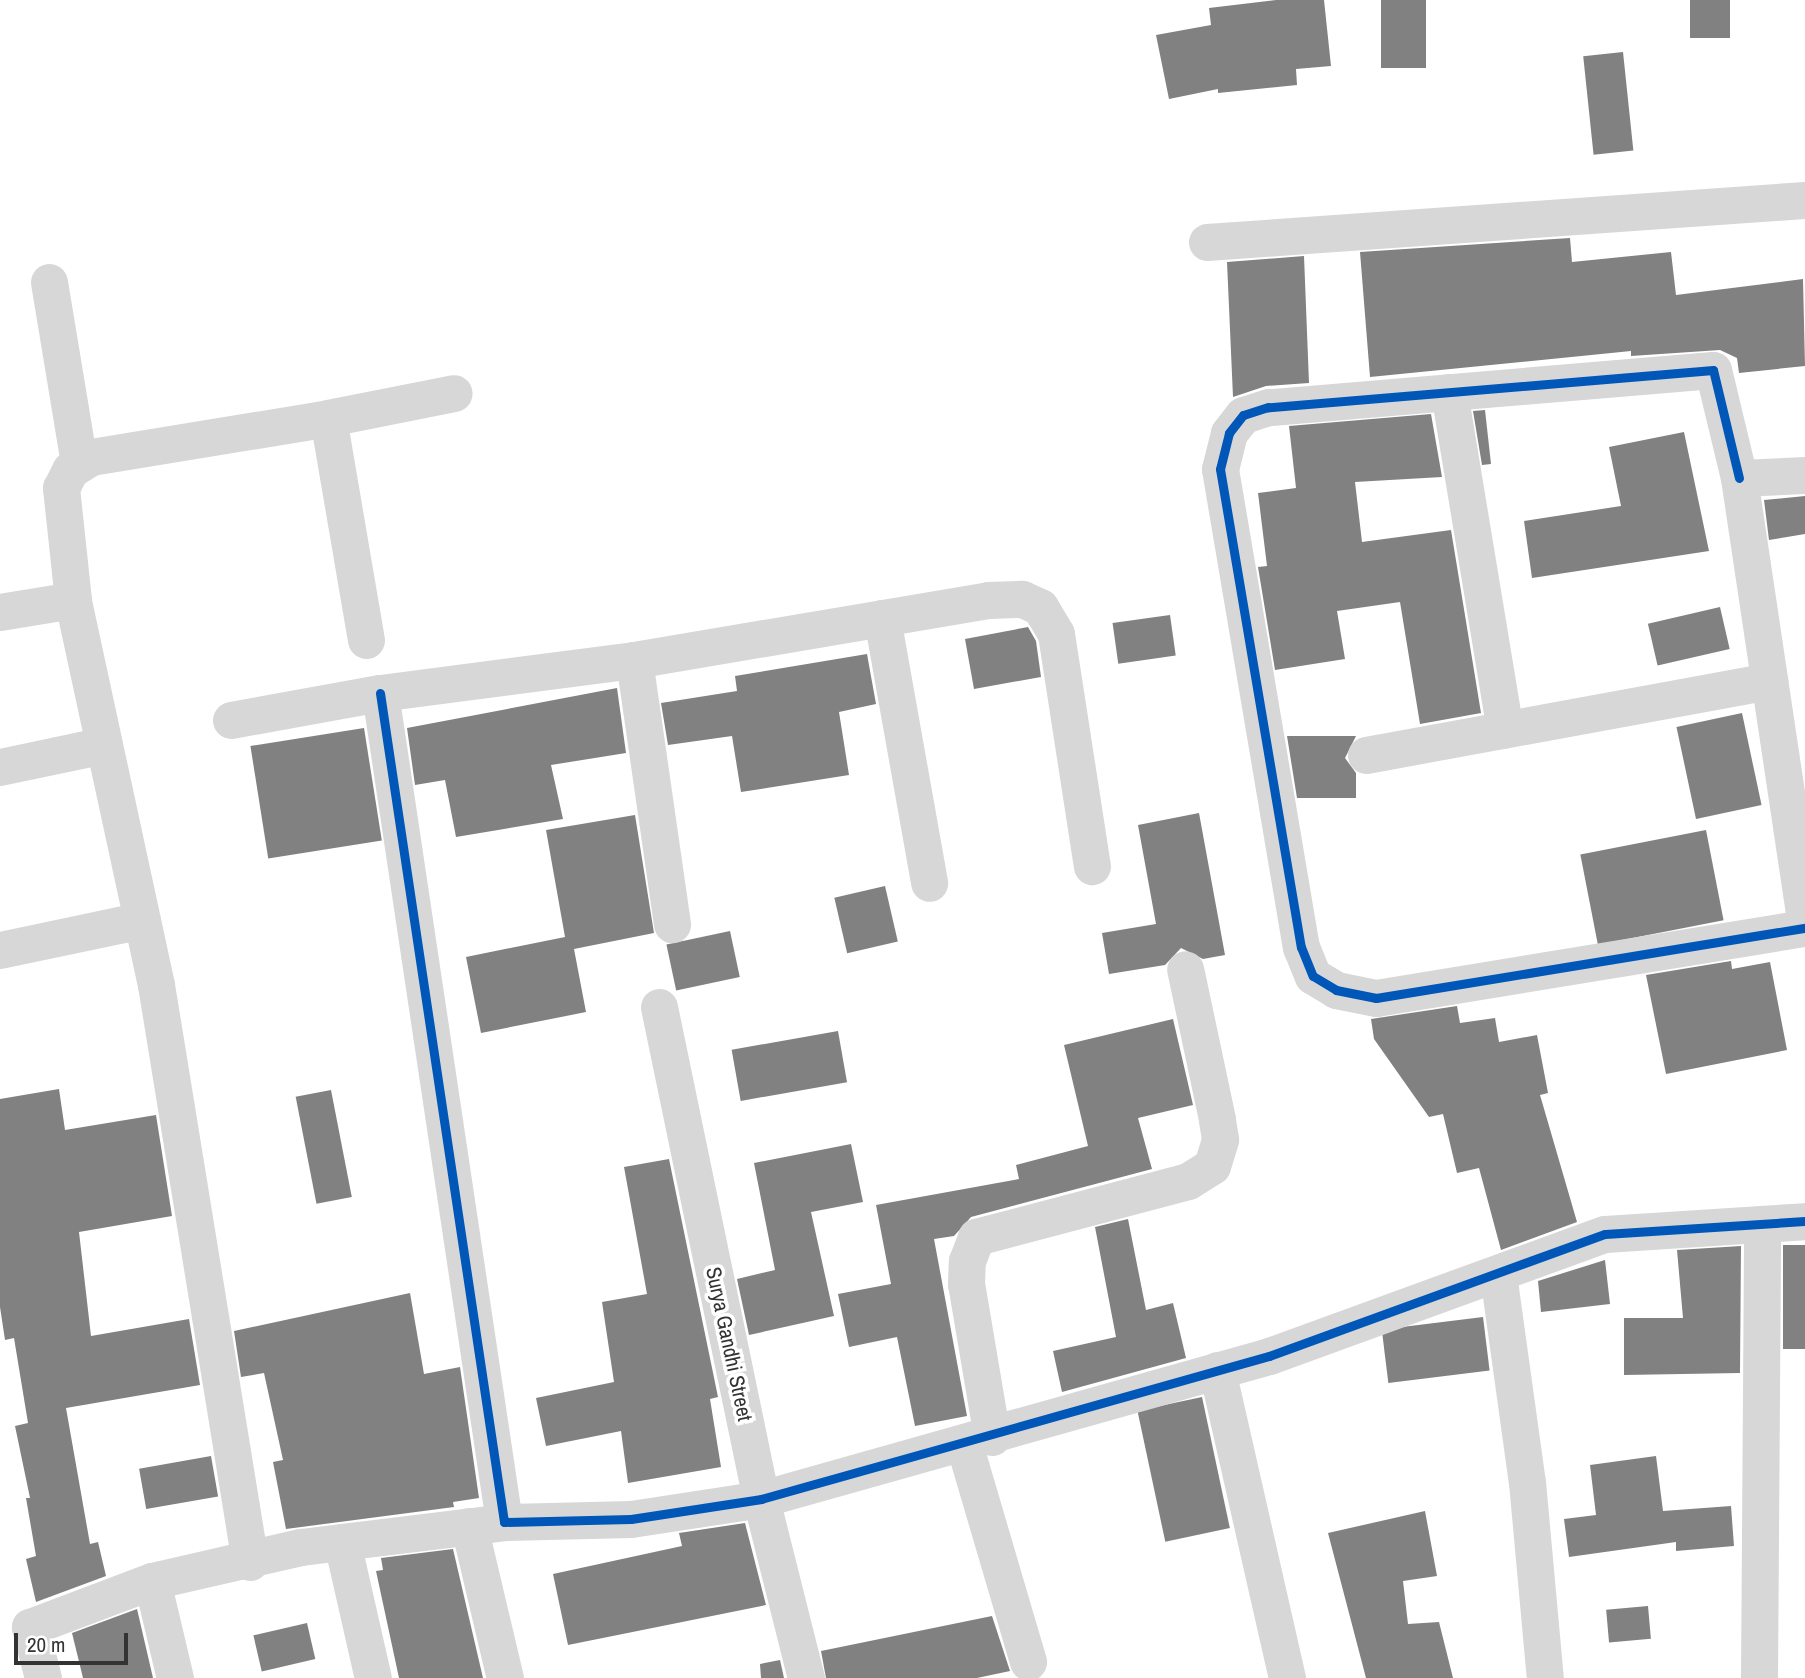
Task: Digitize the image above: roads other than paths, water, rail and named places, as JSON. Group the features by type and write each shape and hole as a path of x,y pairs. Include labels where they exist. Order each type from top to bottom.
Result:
{"street":[{"path":"1207,242 1805,206"},
{"path":"49,282 79,464"},
{"path":"1805,921 1739,478 1713,370 1268,407 1244,415 1230,433 1220,469 1301,947 1313,976 1336,990 1377,998 1805,928"},
{"path":"1449,392 1505,729"},
{"path":"250,1562 142,920 74,600 61,488 79,464 91,457 328,418 454,393"},
{"path":"328,418 366,640"},
{"path":"1739,478 1805,475"},
{"path":"231,720 380,693 634,660 988,600 1022,599 1040,607 1056,634 1092,866"},
{"path":"0,612 74,600"},
{"path":"882,618 929,883"},
{"path":"634,660 672,924"},
{"path":"1366,755 1769,681"},
{"path":"380,693 505,1678"},
{"path":"0,767 104,745"},
{"path":"0,950 142,920"},
{"path":"1028,1662 978,1440 966,1284 967,1261 976,1237 1188,1181 1212,1166 1220,1139 1185,969"},
{"name":"Surya Gandhi Street","path":"659,1007 761,1499 806,1678"},
{"path":"43,1678 15,1621 152,1581 342,1542 487,1524 631,1519 761,1499 978,1440 1217,1370 1498,1274 1605,1234 1805,1221"},
{"path":"1759,1678 1762,1224"},
{"path":"1498,1274 1527,1482 1545,1678"},
{"path":"1217,1370 1287,1678"},
{"path":"342,1542 373,1678"},
{"path":"152,1581 175,1678"}]}
